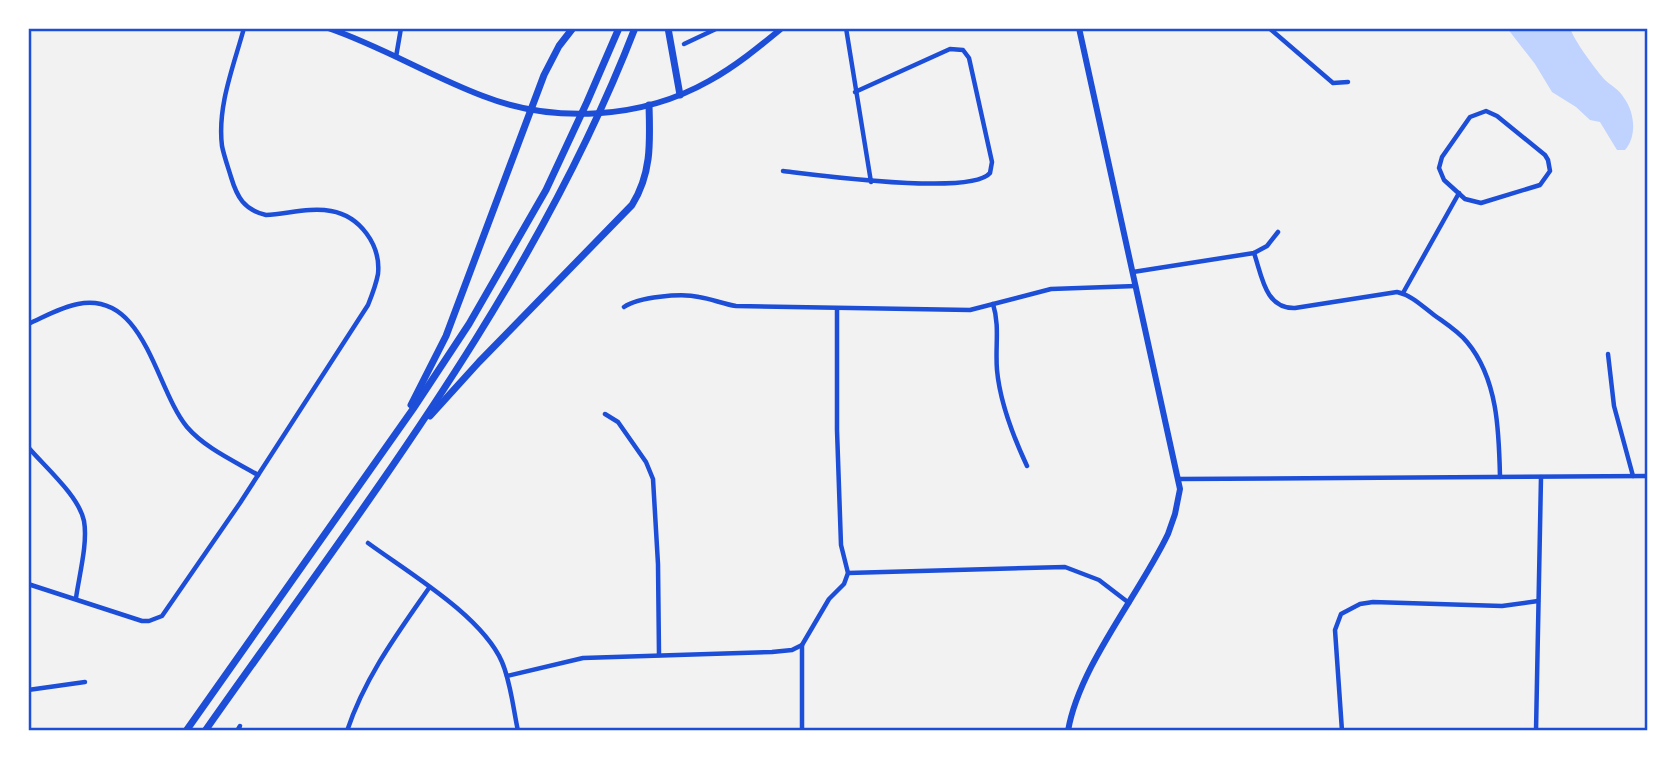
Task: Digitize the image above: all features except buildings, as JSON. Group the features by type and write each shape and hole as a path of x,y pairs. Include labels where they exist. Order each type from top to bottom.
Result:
{"highway":[{"path":"398,430 443,343 548,65 573,28"},
{"path":"187,731 455,346 546,190 618,28"},
{"path":"205,731 415,432 508,289 593,126 635,28"},
{"path":"668,28 680,95"},
{"path":"415,432 466,375 632,205 643,186 649,165 649,105"}],"main road":[{"path":"328,28 483,96 531,109 590,113 649,105 680,95 731,68 782,28"},
{"path":"1068,731 1073,709 1089,674 1168,534 1179,500 1179,479 1079,28"}],"street":[{"path":"28,583 142,621 162,616 362,319 374,289 378,267 374,247 370,238 349,218 319,210 266,215 251,210 240,200 223,147 222,130 225,99 244,28"},
{"path":"396,57 401,28"},
{"path":"684,44 719,28"},
{"path":"846,28 871,182"},
{"path":"1269,28 1334,83 1348,82"},
{"path":"783,171 871,182 978,181 990,173 992,162 969,58 962,50 950,49 855,92"},
{"path":"1486,111 1497,116 1548,160 1548,176 1540,185 1481,203 1465,199 1459,194 1444,180 1440,162 1470,117 1480,112 1486,111"},
{"path":"1403,293 1459,194"},
{"path":"1133,272 1254,253 1267,246 1278,232"},
{"path":"1254,253 1266,291 1276,304 1288,309 1389,292 1403,293 1468,342 1482,365 1493,397 1500,452 1500,477"},
{"path":"624,307 632,301 684,295 736,306 970,310 1051,289 1136,286"},
{"path":"28,324 79,303 100,304 118,311 137,331 173,405 188,427 207,444 258,475"},
{"path":"993,304 998,328 999,385 1018,448 1027,466"},
{"path":"802,731 802,645 829,599 844,584 848,573 841,545 837,309"},
{"path":"1608,354 1614,407 1633,476"},
{"path":"605,414 618,422 646,461 653,479 659,654"},
{"path":"28,447 73,497 83,516 85,532 76,598"},
{"path":"1179,479 1648,476"},
{"path":"1536,731 1541,477"},
{"path":"368,543 479,627 496,651 507,676 518,731"},
{"path":"848,573 1065,567 1099,580 1129,603"},
{"path":"347,731 373,669 429,588"},
{"path":"1342,731 1335,630 1337,619 1345,610 1373,602 1502,606 1538,601"},
{"path":"507,676 583,658 772,652 792,650 802,645"},
{"path":"28,689 85,682"}],"water":[{"path":"1507,28 1570,28 1595,68 1620,92 1628,104 1633,131 1625,150 1617,150 1600,122 1590,120 1576,107 1552,92 1535,64"}]}
